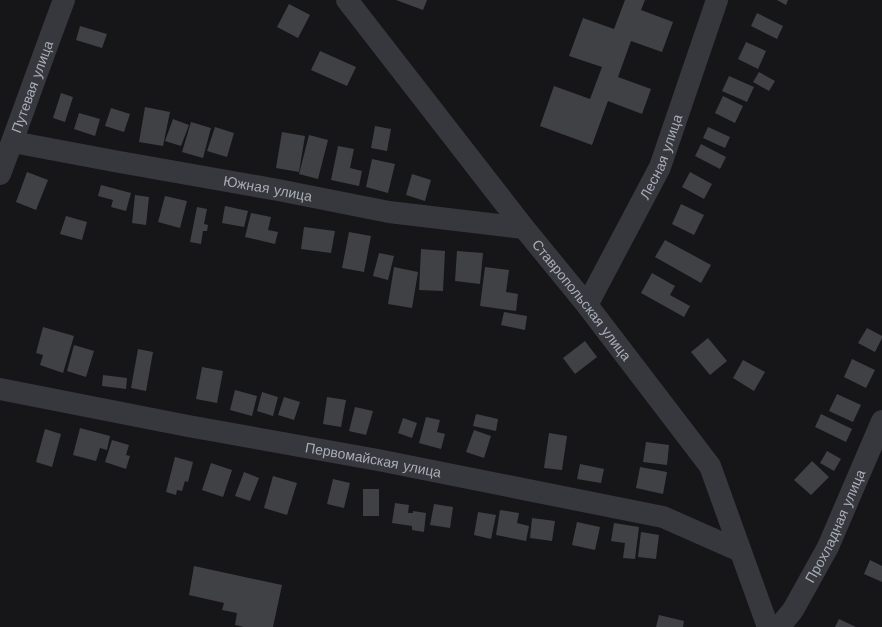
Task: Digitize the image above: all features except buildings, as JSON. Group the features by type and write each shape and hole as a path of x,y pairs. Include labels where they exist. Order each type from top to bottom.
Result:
{"street":[{"name":"Путевая улица","path":"0,174 64,0"},
{"name":"Ставропольская улица","path":"347,0 524,228 587,305 710,466 768,627"},
{"name":"Лесная улица","path":"587,305 660,167 717,0"},
{"name":"Южная улица","path":"12,142 114,162 278,190 389,212 524,228"},
{"name":"Первомайская улица","path":"0,389 188,426 378,460 663,517 740,551"},
{"name":"Прохладная улица","path":"779,627 793,610 828,547 882,421"}]}
